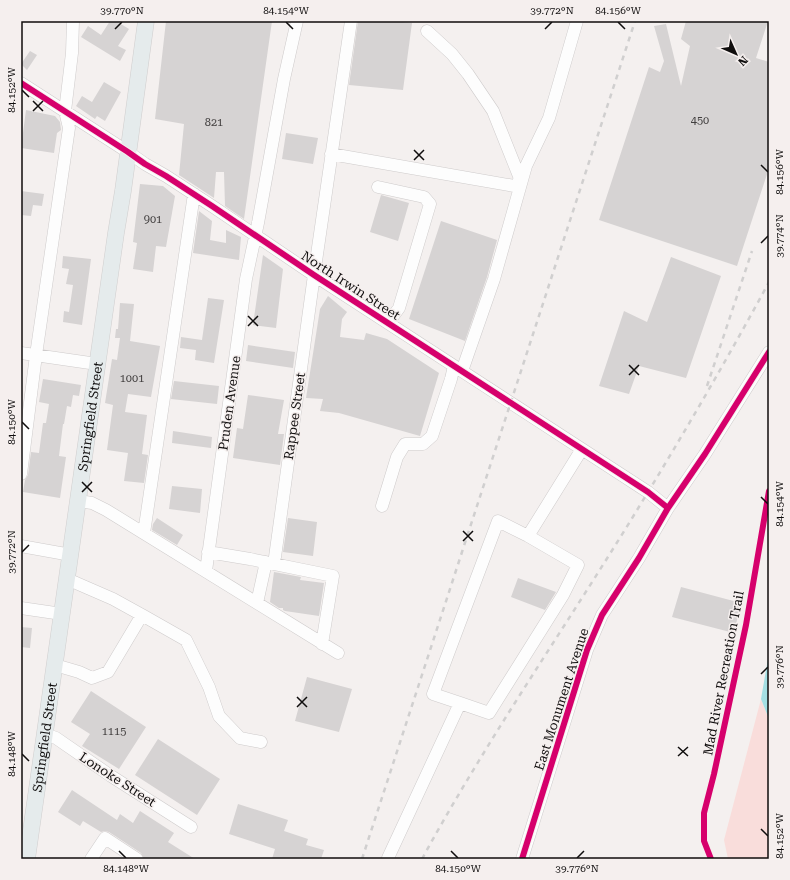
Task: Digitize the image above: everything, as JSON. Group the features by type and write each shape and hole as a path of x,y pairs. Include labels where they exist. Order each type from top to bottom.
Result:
{"main road":[{"name":"Springfield Street","path":"27,859 146,21"}],"street":[{"path":"21,474 36,355 69,128 65,111 72,53 73,21"},
{"name":"Pruden Avenue","path":"206,571 246,279 284,79 298,21"},
{"name":"Rappee Street","path":"257,603 270,560 351,21"},
{"path":"382,506 397,457 405,444 423,444 432,436 494,280 526,166 549,118 577,21"},
{"path":"427,31 452,54 468,74 493,111 519,176 520,187"},
{"name":"North Irwin Street","path":"21,83 145,164 194,194 314,275 648,492 668,508"},
{"path":"331,154 520,187"},
{"path":"378,187 424,198 430,204 399,308 388,323"},
{"path":"144,533 194,194"},
{"name":"East Monument Avenue","path":"522,859 586,650 594,630 668,508 705,454 769,352"},
{"path":"21,353 97,364"},
{"path":"528,536 582,449"},
{"path":"78,501 92,503 144,533 338,653"},
{"path":"498,521 528,536 578,565 563,595 489,713 433,694 498,521"},
{"path":"21,546 71,555"},
{"path":"208,552 270,560 333,576 322,644"},
{"path":"67,579 113,599 186,640 209,687 219,716 240,738 261,742"},
{"path":"21,608 62,614"},
{"path":"55,665 79,672 92,678 108,672 142,616"},
{"path":"388,858 460,703"},
{"name":"Lonoke Street","path":"44,734 56,738 111,776 191,827"},
{"path":"91,859 105,838 137,859"}],"shaded area":[{"path":"761,699 769,719 769,859 728,859 724,840"}],"water":[{"path":"769,653 769,719 761,699"}],"building":[{"path":"110,21 116,21 129,29 118,46 126,50 120,61 81,37 88,26 101,35"},
{"path":"166,21 272,21 244,219 225,206 224,172 216,172 214,198 179,175 184,124 155,119"},
{"path":"358,21 393,21 412,23 403,90 349,85"},
{"path":"686,21 768,21 756,58 769,62 769,168 737,266 599,220 649,67 660,72 664,61 654,26 666,24 681,86 690,46 681,39"},
{"path":"30,51 37,55 27,70 21,64"},
{"path":"104,82 121,92 105,121 97,116 95,119 76,106 82,96 92,102"},
{"path":"26,110 55,116 60,122 61,130 57,133 54,153 21,148"},
{"path":"286,133 318,138 313,164 282,159"},
{"path":"140,184 163,186 175,196 166,247 156,246 153,272 133,269 137,243 133,242"},
{"path":"21,191 44,194 42,206 33,205 31,216 21,215"},
{"path":"381,195 409,203 398,241 370,232"},
{"path":"199,211 212,221 210,240 226,243 226,230 241,237 239,260 193,253"},
{"path":"441,221 497,240 487,277 465,341 409,319"},
{"path":"263,255 283,269 276,328 253,325"},
{"path":"63,256 91,259 82,325 63,322 64,311 69,312 73,285 66,284 69,269 62,268"},
{"path":"671,257 721,276 686,378 639,366 629,394 599,386 624,311 647,322"},
{"path":"328,296 347,312 342,319 340,337 364,340 366,333 387,339 439,373 420,436 339,413 320,411 323,399 306,398 320,309"},
{"path":"208,298 224,300 214,363 195,360 196,350 180,348 181,337 202,340"},
{"path":"120,303 134,304 130,341 160,346 151,397 128,394 125,412 147,415 142,454 148,455 144,483 124,481 128,453 107,450 113,405 105,403 112,359 117,360 120,338 115,338 116,329 118,329"},
{"path":"248,345 295,352 293,368 246,361"},
{"path":"43,379 81,385 79,396 73,395 71,407 67,406 63,424 59,456 66,457 60,498 23,492 25,480 28,475 31,452 39,453 43,423 46,423 49,404 39,402"},
{"path":"174,381 219,386 217,404 171,399"},
{"path":"248,395 284,400 278,434 284,434 280,465 233,458 237,428 243,429"},
{"path":"173,431 212,437 211,448 172,443"},
{"path":"172,486 202,489 200,513 169,509"},
{"path":"157,518 183,535 177,545 152,530 153,524"},
{"path":"288,518 317,522 313,556 283,552"},
{"path":"274,572 301,577 300,580 324,583 319,616 285,611 283,608 279,608 270,602"},
{"path":"518,578 556,592 545,610 511,597"},
{"path":"681,587 741,603 734,633 672,617"},
{"path":"21,627 32,628 30,648 21,647"},
{"path":"307,677 352,689 339,732 295,721"},
{"path":"91,691 146,727 119,769 82,746 90,734 71,722"},
{"path":"158,739 220,779 197,815 135,775"},
{"path":"72,790 117,820 120,814 133,823 140,811 174,833 168,842 195,859 144,859 141,853 109,832 101,832 83,821 80,826 58,812"},
{"path":"238,804 288,820 284,831 308,839 306,845 324,850 321,859 272,859 275,849 229,834"}],"railway":[{"path":"362,859 635,21"},
{"path":"707,386 752,251"},
{"path":"422,859 470,775 663,467 769,282"}],"cycle path":[{"path":"21,83 212,206 314,275 648,492 668,508"},
{"path":"522,859 587,650 602,615 639,558 668,508 705,454 769,352"},
{"name":"Mad River Recreation Trail","path":"711,859 704,841 704,813 714,774 746,625 769,491"}]}
